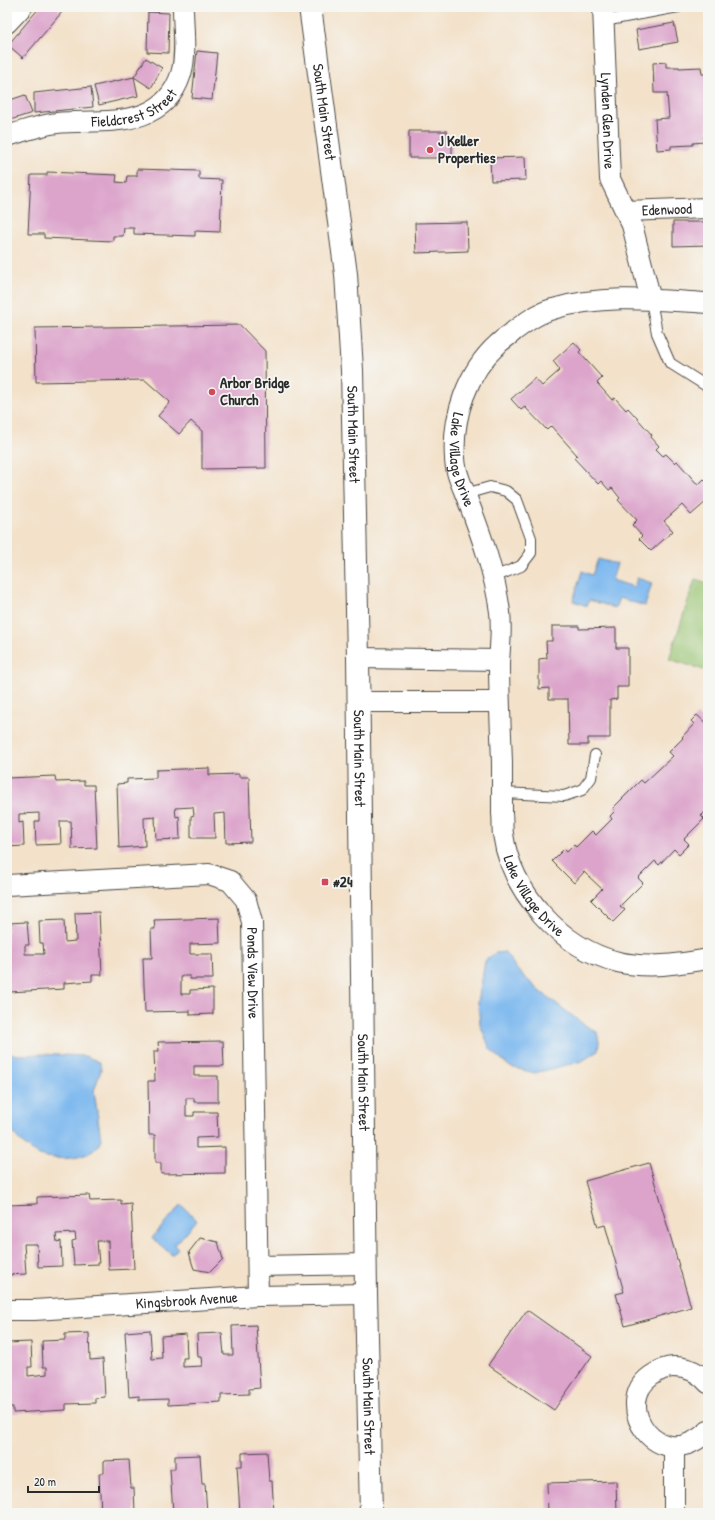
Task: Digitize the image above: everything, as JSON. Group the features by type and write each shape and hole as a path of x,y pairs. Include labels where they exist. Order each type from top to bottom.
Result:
{"street":[{"path":"7,23 22,7"},
{"name":"Fieldcrest Street","path":"7,136 36,126 58,123 98,122 137,118 160,106 170,96 181,74 184,57 183,7"},
{"name":"South Main Street","path":"310,7 346,274 352,370 358,658 366,1294 371,1513"},
{"name":"Lynden Glen Drive","path":"604,14 610,179 632,225 651,300"},
{"name":"Edenwood","path":"626,211 708,208"},
{"name":"Lake Village Drive","path":"708,303 651,300 596,301 550,309 529,320 496,345 471,377 462,398 456,428 454,459 459,480 494,577 500,615 503,834 510,863 524,890 541,914 564,935 589,950 617,962 649,966 677,964 708,959"},
{"path":"358,658 500,660"},
{"path":"358,702 500,702"},
{"name":"Ponds View Drive","path":"7,885 209,874 230,881 246,900 252,922 258,1296"},
{"path":"258,1266 366,1264"},
{"name":"Kingsbrook Avenue","path":"7,1310 34,1310 258,1296 366,1294"},
{"path":"708,1383 697,1372 685,1367 671,1367 659,1370 648,1378 640,1389 636,1401 636,1414 641,1427 650,1437 661,1444 674,1447 687,1445 699,1440 708,1431"},
{"path":"674,1447 674,1513"}],"lane":[{"path":"604,14 678,7"},
{"path":"651,300 656,333 670,363 708,387"},
{"path":"465,494 490,487 506,491 517,500 531,538 531,553 521,566 494,577"},
{"path":"502,793 564,796 582,790 591,778 595,755"}],"green space":[{"path":"695,579 708,583 707,671 669,659"}],"water":[{"path":"598,559 617,564 612,580 634,587 637,578 652,583 645,606 619,598 615,608 589,600 587,606 573,601 582,571 592,575"},
{"path":"505,952 518,971 540,991 583,1024 597,1032 599,1042 598,1051 582,1061 535,1073 510,1067 490,1049 480,1024 478,1002 485,961 495,953"},
{"path":"7,1053 19,1055 40,1054 85,1056 100,1063 101,1070 94,1091 101,1139 98,1146 92,1152 75,1158 47,1157 30,1150 21,1142 10,1128 7,1119"},
{"path":"181,1205 197,1220 175,1245 178,1248 172,1255 152,1238"}],"building":[{"path":"40,7 56,7 62,12 23,58 8,45"},
{"path":"148,12 169,13 168,53 147,52"},
{"path":"674,23 678,42 639,49 636,30"},
{"path":"197,51 217,53 212,100 192,98"},
{"path":"146,58 162,68 151,88 134,77"},
{"path":"666,62 666,67 701,67 702,74 708,74 708,136 704,136 704,142 693,143 693,145 671,146 671,149 657,150 655,119 669,118 667,93 654,93 653,63"},
{"path":"134,77 138,96 99,105 94,86"},
{"path":"91,87 93,107 34,113 34,93"},
{"path":"25,95 32,113 7,121 7,101"},
{"name":"J Keller Properties","path":"409,131 447,131 448,142 452,142 452,158 409,158"},
{"path":"525,157 526,180 491,181 490,158"},
{"path":"137,169 199,171 199,179 222,180 220,232 195,231 195,236 134,234 134,228 124,228 123,236 113,236 113,241 44,238 44,234 28,234 31,175 47,175 47,172 117,175 116,182 126,183 127,176 137,176"},
{"path":"467,222 468,251 416,253 415,223"},
{"path":"673,222 708,222 708,245 673,246"},
{"name":"Arbor Bridge Church","path":"240,325 265,351 266,468 202,469 202,431 191,421 179,434 158,416 170,402 145,380 36,382 35,328"},
{"path":"574,342 581,350 579,352 602,378 597,383 612,400 615,398 626,410 628,408 652,435 651,437 659,446 656,449 663,456 666,454 675,463 677,461 698,485 704,479 708,483 708,500 691,515 682,505 664,521 673,531 651,551 639,539 642,536 632,525 637,520 618,500 620,498 612,488 609,490 601,481 598,484 574,458 577,455 551,426 547,430 525,407 521,410 511,399 535,378 542,386 560,370 553,361"},
{"path":"552,626 579,626 579,629 616,628 616,648 628,648 628,687 617,687 617,699 610,700 610,738 588,738 588,745 569,745 568,699 549,699 549,688 539,689 539,659 547,658 546,641 552,641"},
{"path":"697,715 708,725 708,809 701,816 704,819 684,839 689,844 679,854 674,849 659,865 655,861 638,878 643,883 620,906 625,910 613,922 591,900 602,889 584,872 574,883 552,861 564,849 567,852 574,845 576,847 592,831 596,835 612,819 610,816 615,811 613,808 641,780 644,783 673,756 669,752 694,724 691,721"},
{"path":"209,768 209,775 239,774 239,777 249,777 251,842 226,843 225,813 214,814 215,838 191,838 191,816 194,815 193,807 175,808 176,817 179,816 180,839 156,840 155,817 144,818 145,846 119,848 117,784 127,783 127,779 156,778 156,770"},
{"path":"55,776 56,782 84,781 84,785 94,785 97,848 72,849 71,821 60,821 61,844 36,845 35,821 39,821 39,813 19,814 19,823 23,822 24,846 7,847 7,778"},
{"path":"99,912 102,975 92,975 92,981 64,983 64,989 9,992 9,985 7,985 7,923 27,922 29,945 25,945 25,954 44,954 43,943 40,943 39,921 64,920 65,942 76,941 75,913"},
{"path":"219,918 220,943 190,944 190,954 212,954 213,979 190,979 190,976 181,976 181,994 190,994 190,990 213,989 213,1014 190,1015 190,1011 145,1012 143,958 152,958 151,929 155,929 154,920"},
{"path":"223,1041 224,1066 194,1066 194,1076 218,1076 218,1102 194,1102 194,1098 186,1098 186,1116 194,1116 194,1112 217,1112 218,1137 196,1138 196,1148 225,1147 225,1173 161,1174 161,1163 155,1163 155,1135 149,1135 148,1081 155,1081 154,1051 159,1051 158,1042"},
{"path":"649,1163 691,1307 625,1326 616,1294 624,1292 605,1225 598,1227 585,1181"},
{"path":"89,1195 90,1201 121,1200 121,1204 131,1203 134,1269 109,1270 108,1241 97,1241 99,1264 74,1265 72,1241 76,1240 75,1233 56,1234 57,1242 61,1241 62,1266 38,1267 37,1244 24,1244 26,1274 7,1275 7,1205 37,1204 37,1197"},
{"path":"200,1238 218,1242 223,1259 210,1272 194,1269 192,1263 189,1252"},
{"path":"527,1310 592,1356 554,1410 488,1365"},
{"path":"256,1325 260,1388 249,1389 249,1394 221,1395 221,1402 168,1405 168,1399 139,1400 139,1396 129,1397 125,1332 150,1330 152,1359 162,1358 161,1336 186,1334 187,1358 183,1358 183,1367 202,1366 201,1357 198,1357 197,1334 222,1333 224,1355 233,1355 232,1326"},
{"path":"89,1333 90,1360 103,1359 105,1397 95,1398 95,1403 66,1404 66,1410 13,1413 13,1407 7,1407 7,1343 31,1342 32,1367 28,1367 28,1376 47,1374 47,1367 43,1367 42,1341 65,1340 65,1334"},
{"path":"267,1452 269,1481 272,1481 274,1513 240,1513 237,1466 242,1466 242,1453"},
{"path":"200,1455 202,1484 205,1484 207,1513 173,1513 170,1469 175,1469 175,1456"},
{"path":"129,1460 131,1488 134,1488 135,1513 101,1513 99,1473 104,1473 104,1461"},
{"path":"616,1481 617,1513 548,1513 547,1483"}],"place":[{"name":"J Keller Properties","path":"430,150"},
{"name":"Arbor Bridge Church","path":"212,392"},
{"name":"#24","path":"325,882"}]}
